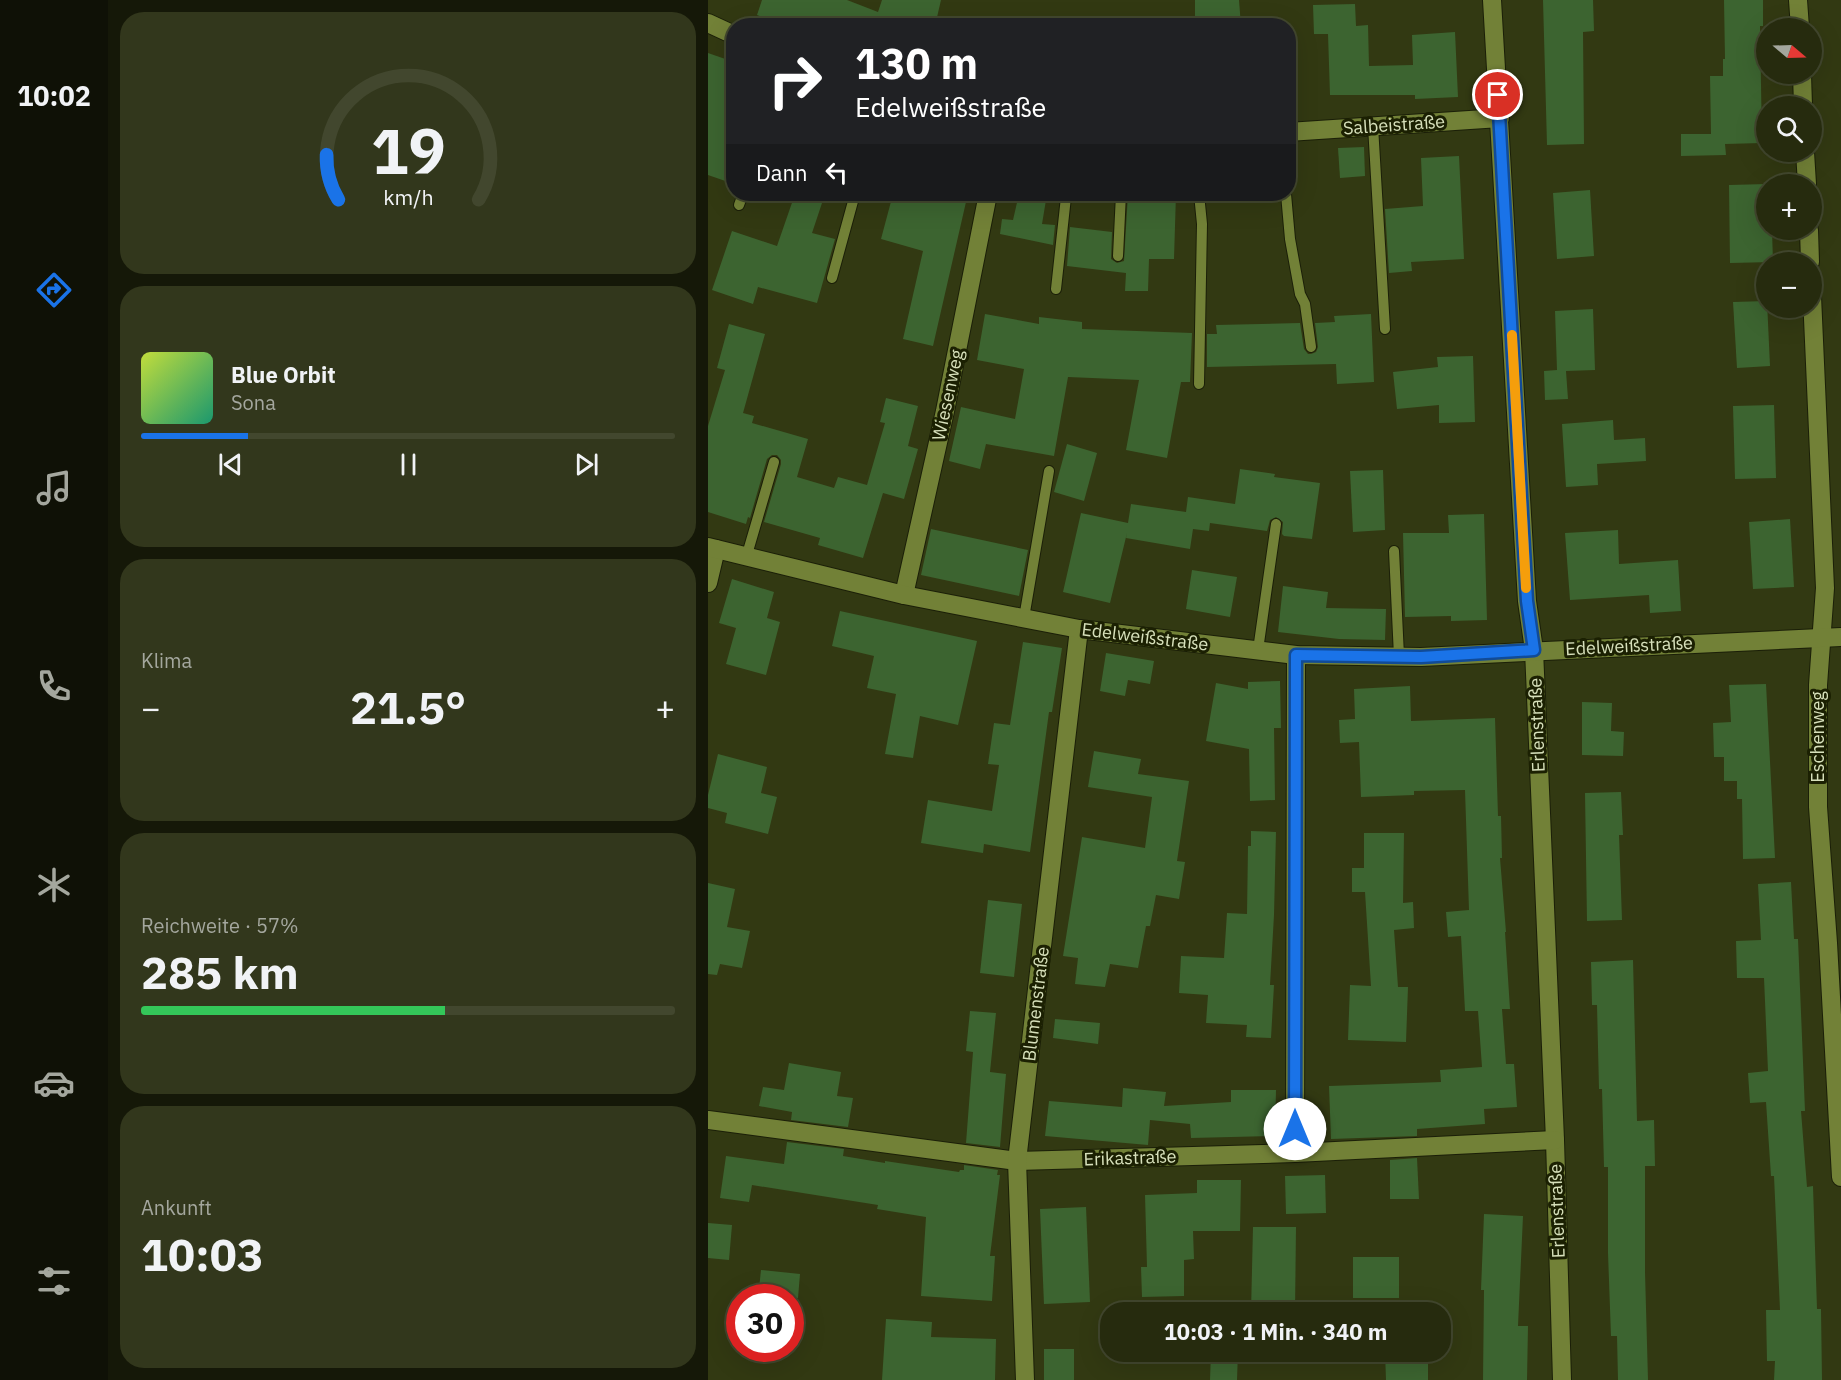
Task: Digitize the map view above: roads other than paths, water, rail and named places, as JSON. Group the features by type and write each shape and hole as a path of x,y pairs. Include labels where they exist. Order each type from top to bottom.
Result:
{"street":[{"name":"Erlenstraße","path":"1492,0 1527,601 1534,650 1555,1140 1562,1380"},
{"path":"1798,0 1799,18"},
{"path":"708,23 726,31"},
{"name":"Salbeistraße","path":"1296,131 1500,118"},
{"name":"Wiesenweg","path":"904,595 945,411 987,201"},
{"name":"Eschenweg","path":"1813,318 1826,588 1818,685 1818,807 1841,1177"},
{"path":"708,583 712,548"},
{"name":"Edelweißstraße","path":"712,548 904,595 1079,629 1296,655 1399,656 1841,637"},
{"name":"Blumenstraße","path":"1024,1380 1017,1161 1079,629"},
{"path":"1295,1153 1296,655"},
{"name":"Erikastraße","path":"708,1120 1017,1161 1295,1153 1555,1140"}],"lane":[{"path":"1373,126 1385,329"},
{"path":"739,205 740,201"},
{"path":"832,279 853,201"},
{"path":"1056,289 1066,201"},
{"path":"1118,256 1121,201"},
{"path":"1199,384 1202,224 1200,201"},
{"path":"1287,201 1290,239 1300,294 1305,304 1311,347"},
{"path":"746,558 774,462"},
{"path":"1024,618 1049,471"},
{"path":"1258,650 1276,524"},
{"path":"1394,551 1399,656"}]}
